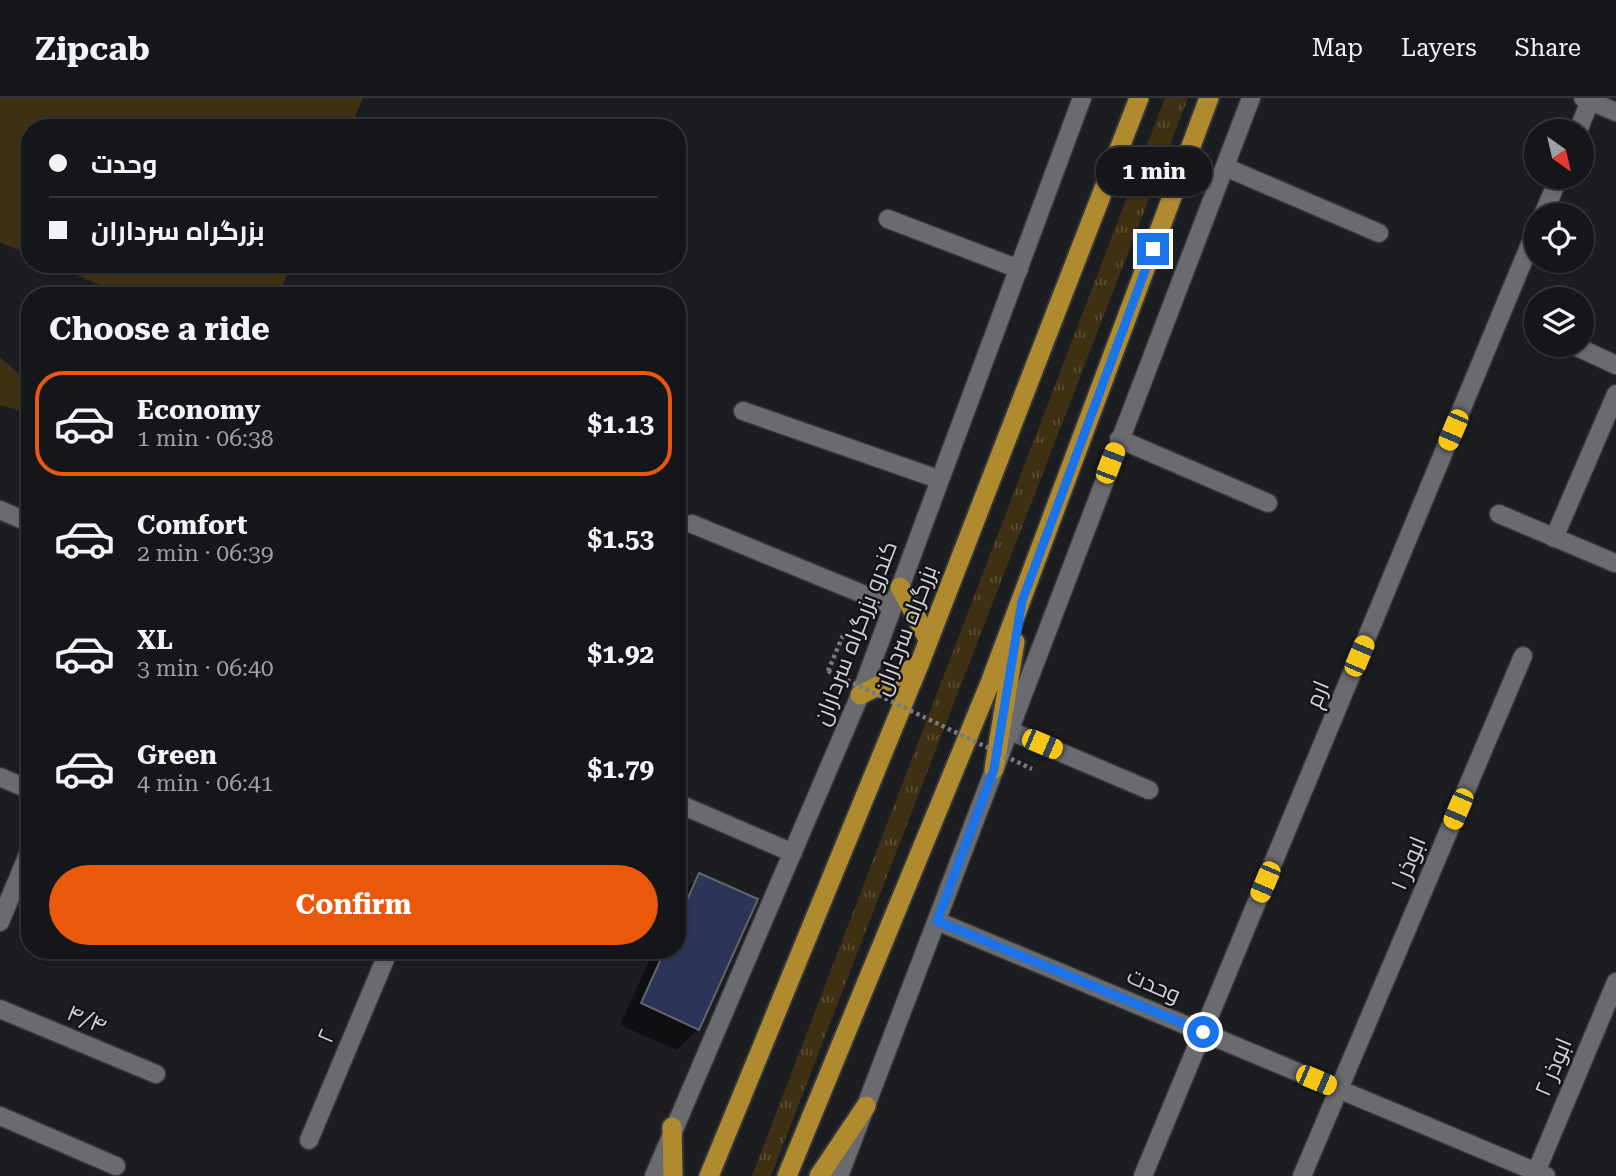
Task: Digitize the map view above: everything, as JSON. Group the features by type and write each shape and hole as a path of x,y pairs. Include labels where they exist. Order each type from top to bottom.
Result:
{"highway":[{"name":"بزرگراه سرداران","path":"709,1176 919,665 1139,98"},
{"path":"786,1176 1022,601 1209,98"},
{"path":"900,587 928,639"},
{"path":"994,769 1022,601"},
{"path":"860,695 919,665"},
{"path":"819,1176 866,1106"},
{"path":"672,1127 673,1176"}],"street":[{"name":"کندرو بزرگراه سرداران","path":"654,1176 672,1127 860,695 938,479 1082,98"},
{"path":"839,1176 1251,98"},
{"path":"1581,119 1587,99 1616,112"},
{"path":"1225,167 1379,233"},
{"path":"888,219 1019,269"},
{"name":"ارم","path":"1143,1176 1524,259"},
{"path":"1594,355 1616,365"},
{"path":"1554,538 1616,394"},
{"path":"743,411 938,479"},
{"path":"1119,439 1268,503"},
{"path":"0,510 21,519"},
{"path":"1499,514 1615,564"},
{"path":"692,524 892,606"},
{"name":"ابوذر ۱","path":"1302,1176 1522,656"},
{"path":"1008,730 1149,790"},
{"path":"0,777 21,786"},
{"path":"686,807 793,853"},
{"path":"0,922 21,872"},
{"name":"وحدت","path":"937,921 1541,1174"},
{"name":"۲","path":"309,1140 385,959"},
{"name":"ابوذر ۲","path":"1541,1174 1616,982"},
{"name":"۴/۴","path":"0,1009 156,1074"},
{"path":"0,1116 116,1166"}],"path":[{"path":"844,633 828,671 1032,769"}],"green space":[{"path":"0,98 363,98 354,119 21,119 21,251 0,242"},
{"path":"1165,98 1188,98 771,1176 752,1176"},
{"path":"72,273 287,273 282,287 104,287"},
{"path":"0,357 21,375 21,411 0,405"}],"building":[{"path":"699,873 758,899 699,1030 641,1003 661,959 686,959 686,902"}],"route":[{"path":"1153,249 1022,601 994,769 937,921 1203,1032"}]}
